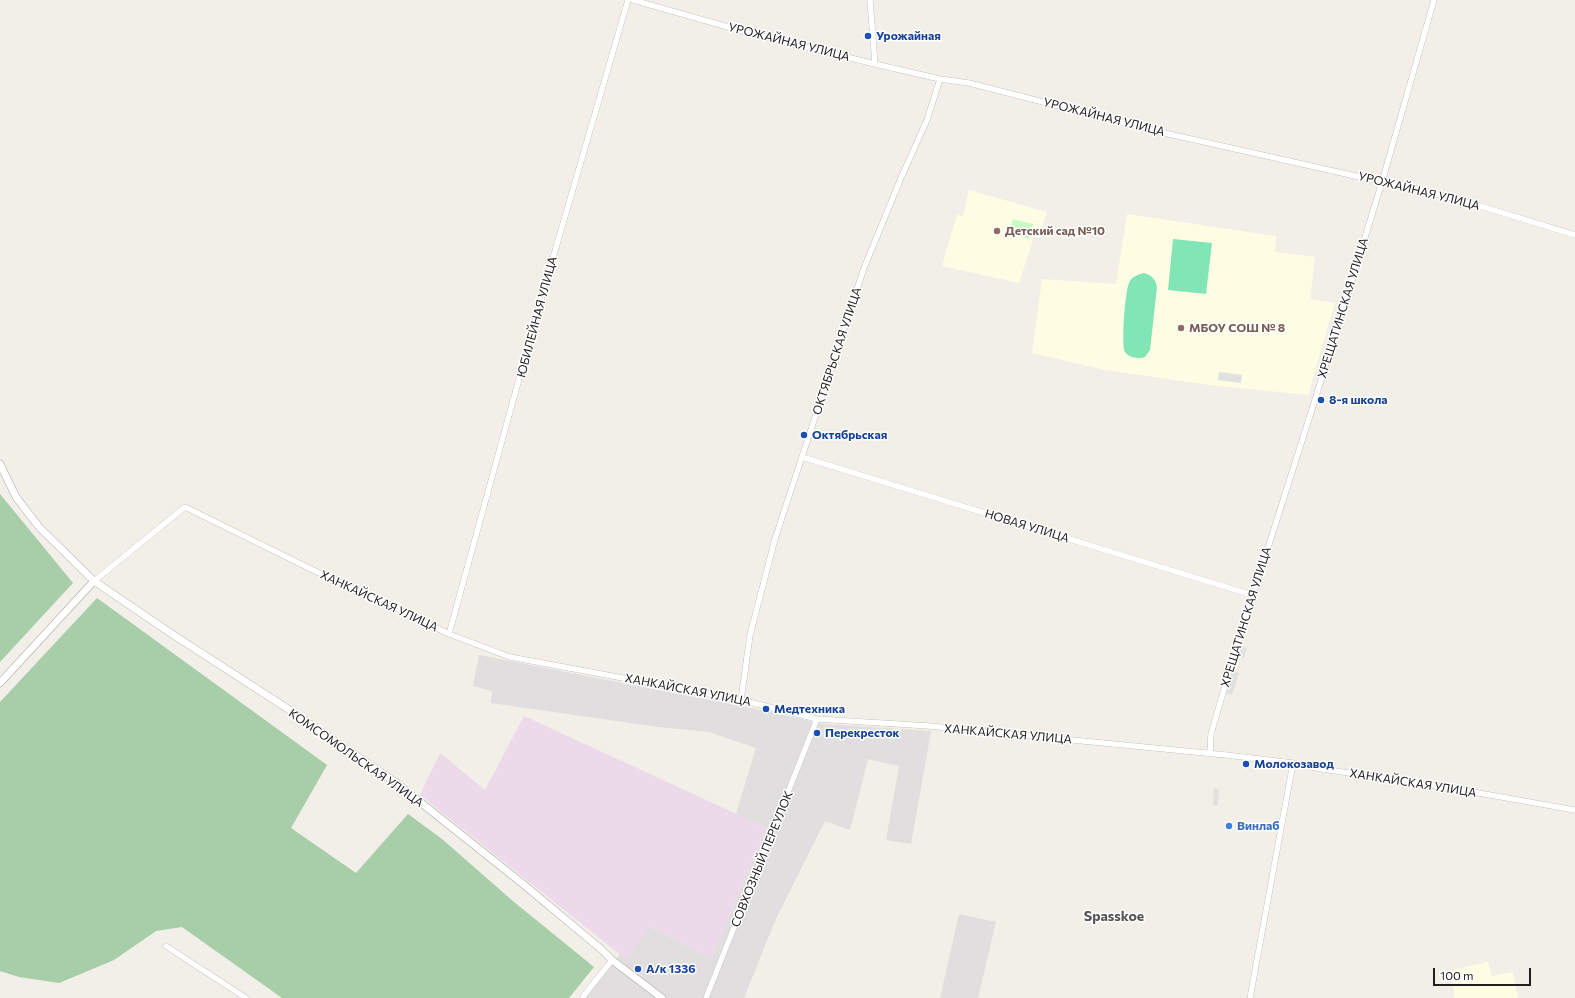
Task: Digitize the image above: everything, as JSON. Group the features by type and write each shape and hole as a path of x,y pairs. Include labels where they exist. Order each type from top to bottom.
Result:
{"street":[{"name":"ЮБИЛЕЙНАЯ УЛИЦА","path":"449,634 539,306 628,0"},
{"name":"УРОЖАЙНАЯ УЛИЦА","path":"633,0 749,33 875,64 940,79 969,83 1160,132 1382,182 1400,184 1477,205 1575,235"},
{"path":"870,0 875,64"},
{"name":"ХРЕЩАТИНСКАЯ УЛИЦА","path":"1210,753 1211,734 1252,595 1317,395 1382,182 1434,0"},
{"name":"ОКТЯБРЬСКАЯ УЛИЦА","path":"741,700 745,663 758,603 775,539 864,268 883,220 927,120 940,79"},
{"name":"НОВАЯ УЛИЦА","path":"802,457 1252,595"},
{"name":"КОМСОМОЛЬСКАЯ УЛИЦА","path":"0,464 16,497 39,527 94,581 172,634 285,707 395,782 523,884 601,949 612,960 662,998"},
{"name":"ХАНКАЙСКАЯ УЛИЦА","path":"94,581 185,507 308,568 390,605 449,634 510,657 741,700 817,720 929,726 1210,753 1293,763 1575,810"},
{"path":"0,683 94,581"},
{"name":"СОВХОЗНЫЙ ПЕРЕУЛОК","path":"706,998 817,720"},
{"path":"1250,998 1293,763"},
{"path":"166,946 246,998"},
{"path":"582,998 612,960"}],"shaded area":[{"name":"Детский сад №10","path":"969,190 1047,212 1039,238 1034,237 1019,283 942,266 957,214 963,216"},
{"name":"МБОУ СОШ № 8","path":"1127,214 1276,236 1275,252 1315,257 1310,299 1335,303 1308,395 1209,385 1105,370 1032,353 1042,279 1116,284"},
{"path":"1219,372 1242,375 1241,383 1218,380"},
{"path":"1241,646 1247,648 1244,658 1238,656"},
{"path":"479,655 761,710 823,724 931,731 911,844 886,840 899,766 868,759 850,830 825,821 774,923 744,998 586,998 620,954 627,959 649,926 711,959 767,828 736,814 756,748 709,732 658,727 491,703 492,691 473,686"},
{"path":"1233,671 1239,673 1232,695 1226,694"},
{"path":"524,716 767,828 711,959 650,926 627,960 420,795 440,753 485,790"},
{"path":"1214,788 1219,789 1218,806 1213,805"},
{"path":"959,914 996,922 978,998 940,998"},
{"path":"1488,962 1492,976 1513,972 1518,998 1454,998 1451,970"}],"green space":[{"path":"1013,219 1033,224 1029,239 1009,233"},
{"path":"1173,239 1212,243 1206,294 1168,290"},
{"path":"1144,273 1153,278 1157,287 1150,350 1145,357 1137,358 1132,357 1125,352 1123,330 1125,307 1130,281 1135,276"},
{"path":"0,494 73,583 0,662"},
{"path":"97,598 327,765 291,828 356,873 408,814 442,839 514,902 594,967 569,998 282,998 182,927 156,931 114,960 59,983 19,977 0,971 0,702"}],"place":[{"name":"Урожайная","path":"868,36"},
{"name":"Детский сад №10","path":"997,231"},
{"name":"МБОУ СОШ № 8","path":"1181,328"},
{"name":"8-я школа","path":"1321,400"},
{"name":"Октябрьская","path":"804,435"},
{"name":"Медтехника","path":"766,709"},
{"name":"Перекресток","path":"817,733"},
{"name":"Молокозавод","path":"1246,764"},
{"name":"Винлаб","path":"1229,826"},
{"name":"А/к 1336","path":"638,969"}],"district":[{"name":"Spasskoe","path":"1114,916"}]}
